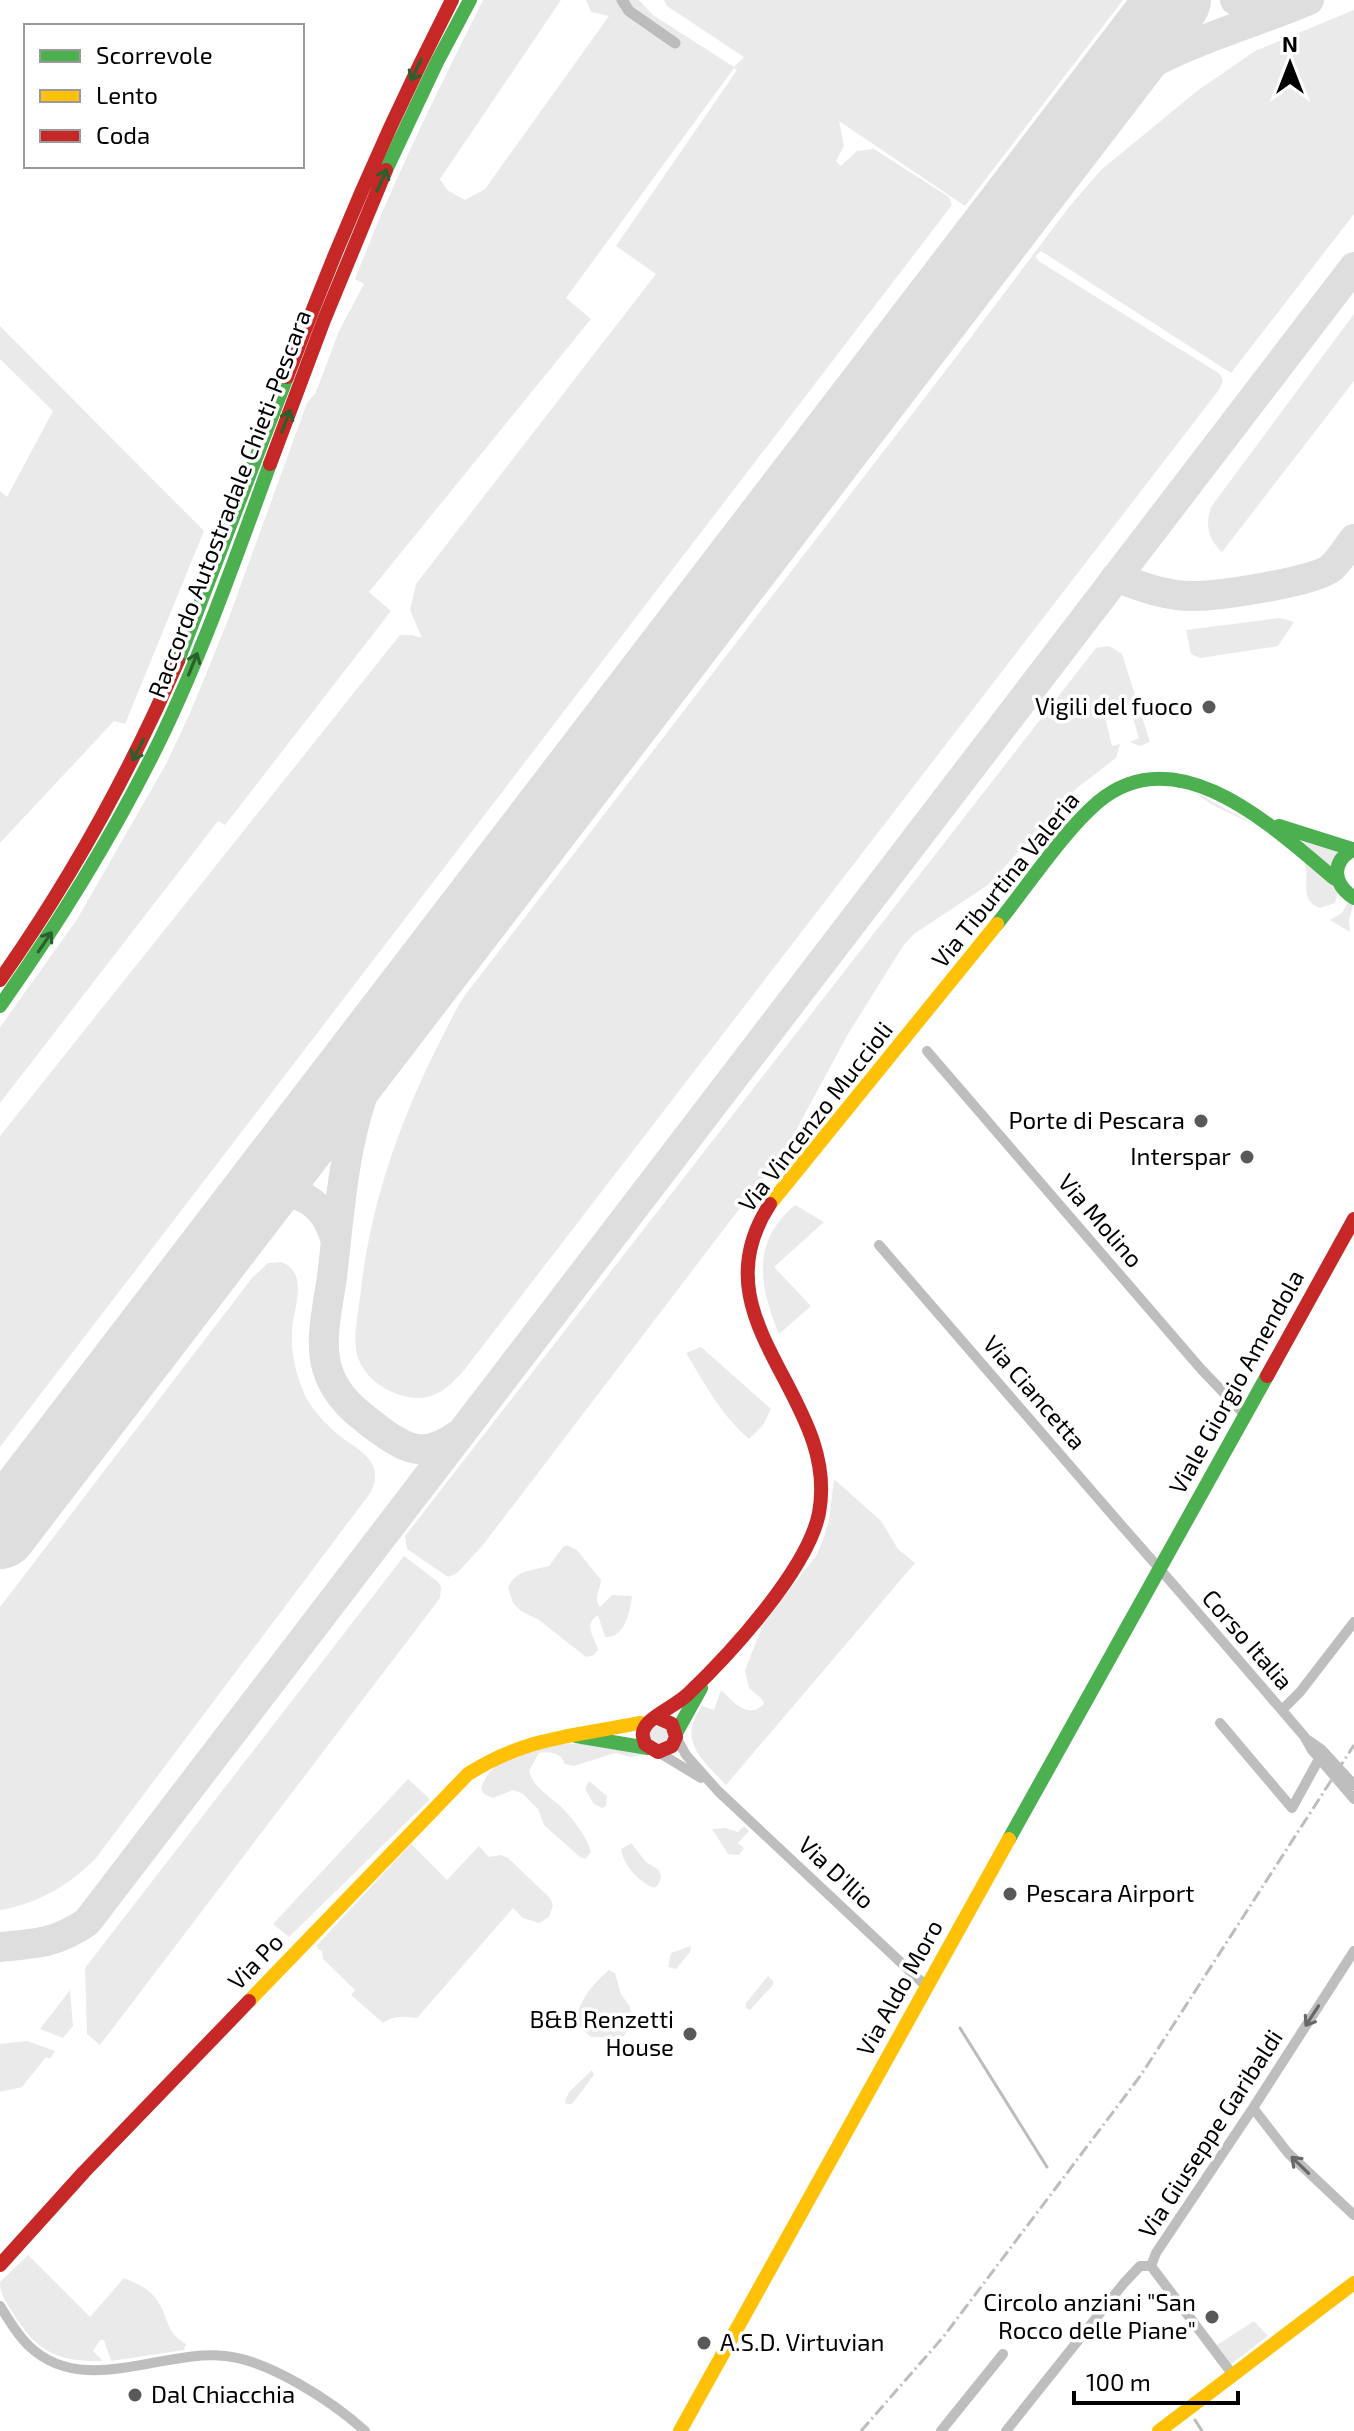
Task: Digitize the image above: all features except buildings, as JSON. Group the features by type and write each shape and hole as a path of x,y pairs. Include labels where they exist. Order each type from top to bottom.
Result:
{"main road":[{"name":"Raccordo Autostradale Chieti-Pescara","path":"0,980 81,855 146,734 198,613 351,213 387,129 452,0"},
{"name":"Raccordo Autostradale Chieti-Pescara","path":"0,1006 99,857 162,737 195,661 367,215 423,91 470,0"},
{"name":"Via Tiburtina Valeria","path":"921,1020 1080,819 1108,793 1150,776 1181,778 1206,788 1267,822 1335,879 1344,893 1354,898"},
{"name":"Via Tiburtina Valeria","path":"1267,822 1353,849"},
{"path":"1335,879 1337,863 1353,849"},
{"name":"Via Vincenzo Muccioli","path":"676,1735 711,1672 802,1560 814,1534 820,1508 819,1462 809,1432 752,1309 746,1274 751,1239 775,1198 921,1020"},
{"name":"Viale Giorgio Amendola","path":"1160,1567 1354,1219"},
{"name":"Via Aldo Moro","path":"680,2431 1160,1567"},
{"name":"Via Vincenzo Muccioli","path":"652,1721 711,1672"},
{"path":"652,1721 668,1721 676,1735 672,1746 653,1750 643,1739 652,1721"},
{"name":"Via Po","path":"0,2265 84,2172 468,1774 520,1744 652,1721"},
{"name":"Via Po","path":"572,1735 653,1750"},
{"path":"1159,2431 1354,2283"}],"street":[{"name":"Via Molino","path":"927,1051 1201,1369 1245,1415"},
{"name":"Via Ciancetta","path":"879,1245 1160,1567"},
{"name":"Corso Italia","path":"1160,1567 1354,1799"},
{"path":"1282,1710 1300,1692 1354,1622"},
{"path":"1220,1723 1292,1808 1319,1759"},
{"name":"Via D'Ilio","path":"676,1735 686,1755 718,1791 926,1986"},
{"name":"Corso Italia","path":"1306,1739 1321,1749 1354,1785"},
{"name":"Via D'Ilio","path":"653,1750 683,1766 718,1791"},
{"name":"Via Giuseppe Garibaldi","path":"1233,2375 1151,2266 1156,2253 1354,1951"},
{"path":"1253,2108 1288,2153 1354,2215"},
{"path":"1006,2431 1124,2283 1140,2266 1151,2266"},
{"path":"0,2306 27,2345 43,2357 65,2366 105,2369 191,2356 232,2357 285,2378 334,2407 365,2431"},
{"path":"941,2431 1003,2354"}],"shaded area":[{"path":"483,0 561,0 440,179 447,190 465,200 485,189 609,16 591,12 586,0 639,0 653,15 734,67 744,57 667,6 664,0 1123,0 965,206 839,121 844,146 836,161 841,166 857,151 874,149 949,197 952,205 0,1447 0,1136 400,635 422,638 410,610 416,584 656,274 616,246 737,70 734,68 566,298 591,319 369,592 391,611 225,825 218,821 0,1103 0,1027 76,921 166,764 190,713 228,620 307,403 316,392 339,331 364,284 355,279 369,243"},
{"path":"1354,10 1354,214 1231,373 1041,251 1036,255 1040,262 1220,374 1223,381 1218,391 465,1369 443,1390 427,1397 408,1397 379,1384 361,1364 356,1343 374,1218 410,1106 462,999 1069,207 1101,170 1197,91 1255,51"},
{"path":"1354,314 1354,381 1222,552 1209,531 1211,507"},
{"path":"0,326 204,531 125,724 114,721 0,843 0,491 7,497 53,411 0,359"},
{"path":"1280,618 1294,622 1278,646 1200,658 1191,654 1186,630"},
{"path":"1109,646 1122,654 1150,742 1140,746 1130,742 1139,738 1129,705 1104,713 1112,746 1120,744 1116,758 1077,788 988,885 914,934 903,946 848,1034 788,1145 483,1545 457,1573 448,1577 407,1549 405,1536 1096,648"},
{"path":"1195,792 1269,832 1262,829 1217,807"},
{"path":"1291,837 1339,850 1329,868"},
{"path":"1281,839 1296,847 1338,892 1335,903 1320,908 1312,904 1306,892 1304,863 1300,855"},
{"path":"1350,899 1354,902 1349,920 1350,932 1330,920 1342,913"},
{"path":"795,1205 824,1222 774,1267 811,1306 779,1334 767,1299 763,1265 771,1234"},
{"path":"281,1262 290,1267 298,1283 292,1347 304,1394 325,1422 372,1463 375,1481 371,1492 96,1858 52,1892 0,1910 0,1607 252,1278 268,1263"},
{"path":"701,1347 771,1409 763,1425 749,1439 722,1409 686,1353"},
{"path":"834,1479 881,1521 898,1549 915,1563 726,1785 696,1750 692,1740 695,1719 702,1706 714,1710 721,1690 746,1710 764,1704 749,1688 745,1670 764,1622 816,1556 829,1520"},
{"path":"567,1545 577,1550 601,1580 597,1597 600,1607 612,1595 632,1596 628,1617 617,1634 605,1637 598,1615 594,1619 590,1627 598,1650 586,1657 539,1620 521,1611 513,1603 508,1588 520,1574 549,1566"},
{"path":"404,1556 438,1582 440,1598 100,2045 87,2034 85,1968"},
{"path":"659,1725 666,1728 669,1735 666,1742 659,1745 652,1742 649,1735 652,1728"},
{"path":"549,1744 585,1744 649,1754 631,1757 615,1753 574,1766 565,1764 555,1754 539,1753 529,1771 531,1777 568,1814 582,1833 591,1852 585,1859 544,1825 538,1809 522,1793 513,1790 493,1798 484,1794 481,1788 500,1763"},
{"path":"408,1779 430,1799 289,1937 273,1924"},
{"path":"589,1781 607,1796 606,1806 602,1808 594,1804 585,1789"},
{"path":"744,1826 749,1831 738,1843 744,1848 739,1855 728,1854 712,1829 725,1828 738,1832"},
{"path":"631,1843 646,1862 659,1870 661,1878 654,1888 637,1877 625,1861 621,1849"},
{"path":"411,1844 447,1880 479,1846 489,1857 501,1855 508,1858 550,1898 553,1905 549,1917 539,1923 523,1918 513,1908 417,2018 395,2018 383,2023 351,1995 355,1990 323,1959 317,1945"},
{"path":"691,1946 690,1952 676,1969 668,1967 671,1953"},
{"path":"609,1970 615,1973 621,1994 630,2007 632,2023 623,2037 591,2037 579,2026 579,2010 591,1988"},
{"path":"768,1976 773,1985 750,2010 746,2008 746,2003"},
{"path":"70,1990 73,2026 63,2038 40,2029"},
{"path":"27,2041 55,2051 50,2059 46,2057 22,2087 0,2092 0,2044"},
{"path":"592,2070 594,2075 572,2104 566,2104 569,2092"},
{"path":"28,2255 90,2317 124,2278 142,2286 157,2300 174,2334 186,2344 184,2350 111,2361 104,2340 100,2340 93,2351 103,2361 88,2361 62,2357 41,2347 23,2328 1,2291 0,2282"},
{"path":"1254,2321 1268,2336 1231,2364 1217,2345"}],"waterway":[{"path":"622,0 629,11 675,43"},
{"path":"960,2028 1047,2167"},
{"path":"1195,2420 1202,2431"}],"taxiway":[{"path":"1235,0 1256,11 1279,12"},
{"path":"1089,111 1112,90 1164,57 1309,0"},
{"path":"0,1947 56,1938 87,1922 1354,267"},
{"path":"1116,577 1183,596 1243,591 1322,573 1334,565 1354,539"},
{"path":"421,983 374,1067 350,1141 324,1346 327,1368 336,1388 348,1404 391,1438 410,1447 428,1449 458,1435"},
{"path":"248,1209 276,1195 302,1197 323,1213 336,1242"}],"runway":[{"path":"0,1532 1174,0"}],"railway":[{"path":"861,2431 944,2336 1141,2075 1354,1745"}],"traffic: fast":[{"path":"386,170 470,0"},
{"path":"178,661 287,377"},
{"path":"0,1006 85,876 160,740 205,638 270,464"},
{"path":"997,924 1059,844 1098,802 1129,784 1160,779 1192,783 1224,796 1283,836 1335,879"},
{"path":"1279,826 1352,849"},
{"path":"1354,849 1341,860 1337,873 1342,886 1354,898"},
{"path":"1009,1839 1267,1376"},
{"path":"676,1733 701,1688"},
{"path":"576,1736 648,1748"}],"traffic: slow":[{"path":"770,1204 997,924"},
{"path":"249,2001 468,1774 530,1745 646,1724"},
{"path":"680,2431 1009,1839"},
{"path":"1159,2431 1354,2283"}],"traffic: jam":[{"path":"287,377 364,186 452,0"},
{"path":"270,464 324,320 386,170"},
{"path":"0,980 97,825 140,744 178,661"},
{"path":"658,1718 672,1724 676,1737 672,1746 658,1752 645,1744 645,1727 688,1694 765,1610 800,1559 819,1513 820,1471 810,1432 757,1323 748,1285 751,1246 770,1204"},
{"path":"1267,1376 1354,1219"},
{"path":"0,2265 84,2172 249,2001"}],"place":[{"name":"Vigili del fuoco","path":"1209,707"},
{"name":"Porte di Pescara","path":"1201,1121"},
{"name":"Interspar","path":"1247,1157"},
{"name":"Pescara Airport","path":"1010,1894"},
{"name":"B&B Renzetti House","path":"690,2034"},
{"name":"Circolo anziani \"San Rocco delle Piane\"","path":"1212,2317"},
{"name":"A.S.D. Virtuvian","path":"704,2343"},
{"name":"Dal Chiacchia","path":"135,2395"}]}
